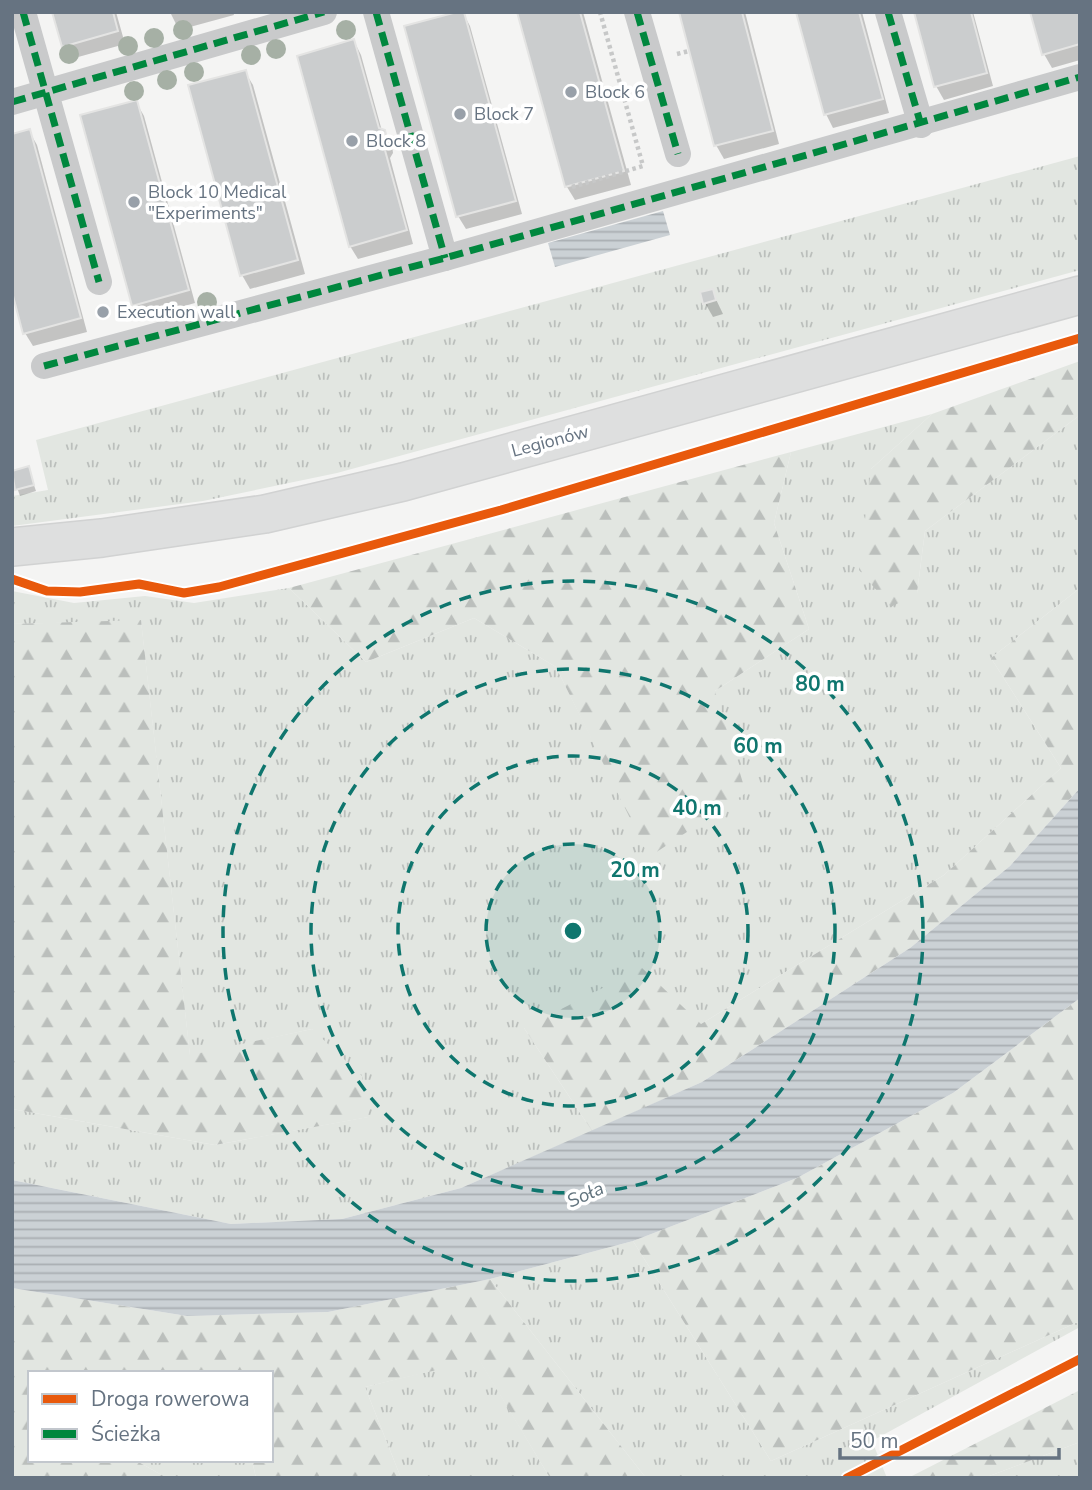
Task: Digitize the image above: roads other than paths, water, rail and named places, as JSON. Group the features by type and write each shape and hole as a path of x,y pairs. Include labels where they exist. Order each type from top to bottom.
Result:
{"main road":[{"name":"Legionów","path":"12,547 102,538 265,514 403,482 1080,296"}],"street":[{"path":"23,12 99,282"},
{"path":"12,102 324,12"},
{"path":"376,12 445,258"},
{"path":"637,12 678,153"},
{"path":"888,12 920,125"},
{"path":"44,366 445,258 920,125 1080,77"}],"water":[{"path":"663,211 670,235 555,267 548,243"},
{"name":"Soła","path":"1080,788 1080,998 953,1093 797,1178 633,1241 490,1279 328,1312 187,1316 12,1288 12,1180 231,1224 342,1219 461,1188 702,1082 910,948 1010,866"}],"place":[{"name":"Block 6","path":"571,92"},
{"name":"Block 7","path":"460,114"},
{"name":"Block 8","path":"352,141"},
{"name":"Block 10 Medical \"Experiments\"","path":"134,202"},
{"name":"Execution wall","path":"103,312"}]}
